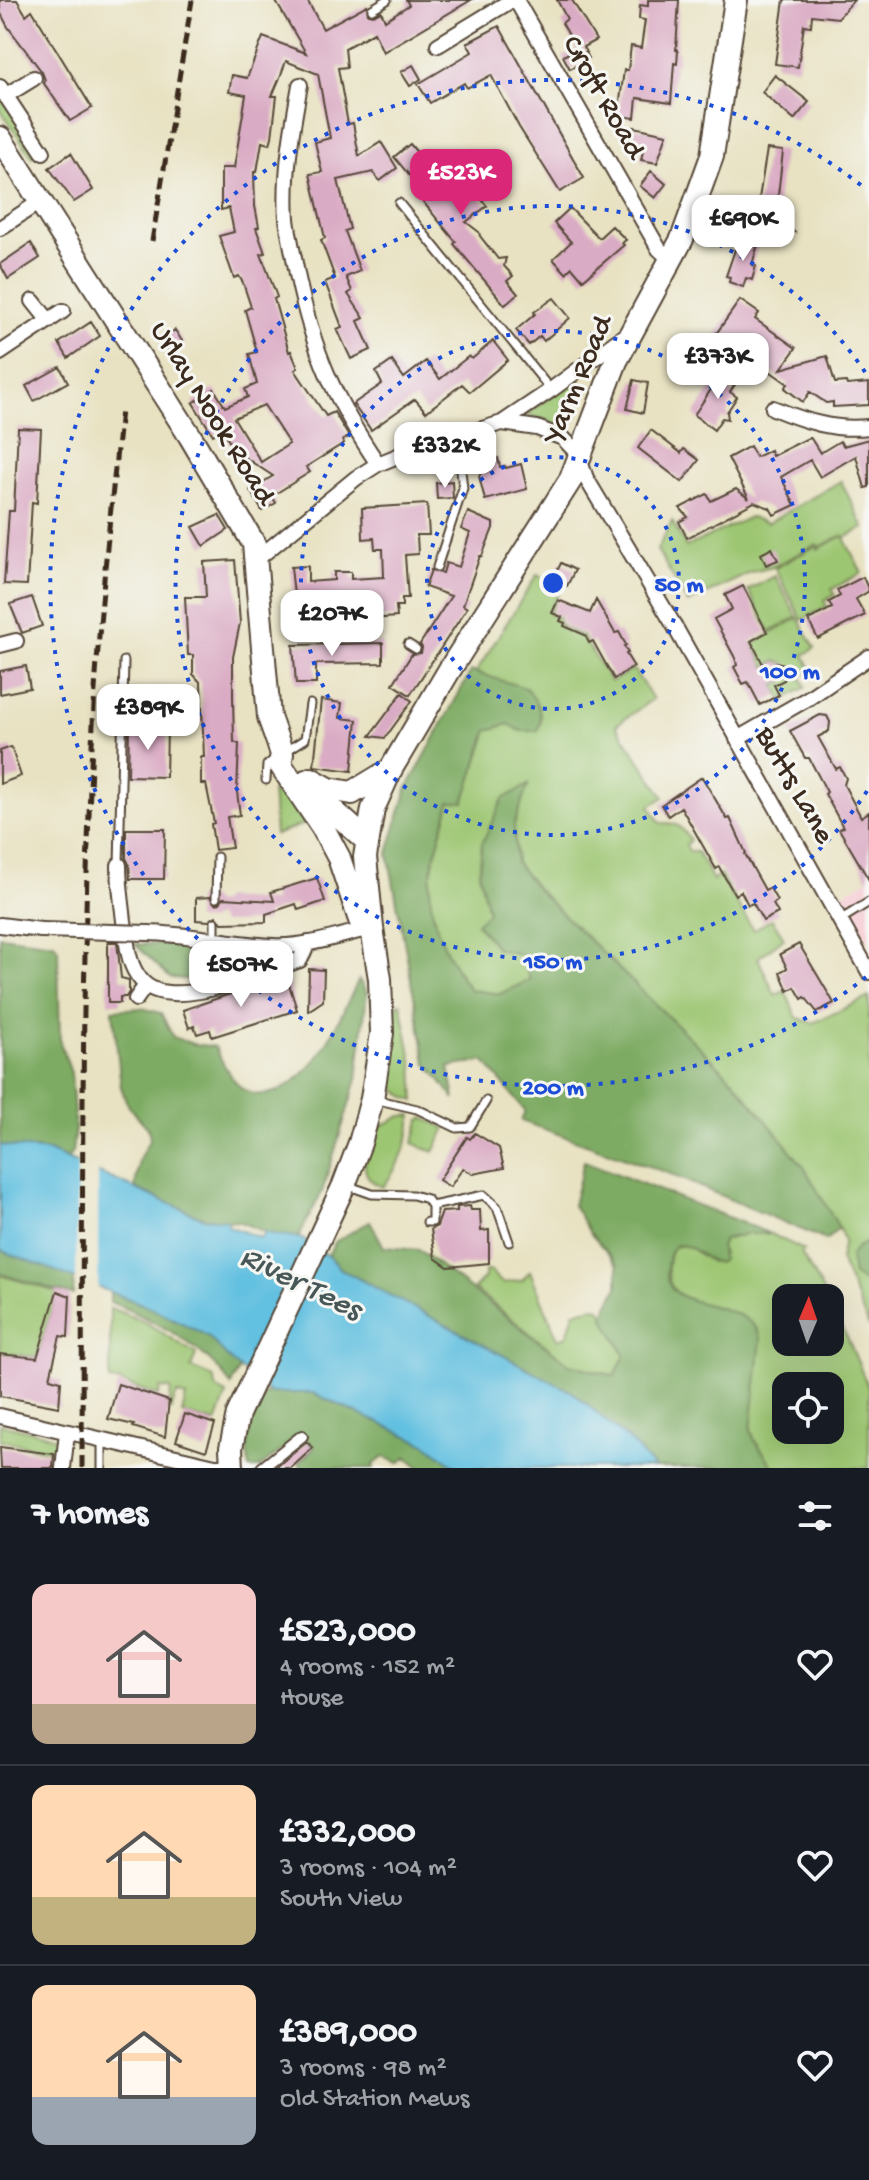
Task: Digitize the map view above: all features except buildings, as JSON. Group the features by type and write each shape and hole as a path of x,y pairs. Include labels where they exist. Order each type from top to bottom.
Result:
{"main road":[{"name":"Yarm Road","path":"231,1467 237,1419 344,1185 360,1143 379,1069 383,1003 366,873 366,840 376,802 445,666 561,496 579,459 616,361 672,261 695,208 712,156 736,0"},
{"name":"Urlay Nook Road","path":"0,138 238,513 254,544 269,717 282,754 280,764 339,858 361,922 372,928"},
{"name":"Urlay Nook Road","path":"282,754 291,759 321,799 366,840"},
{"name":"Urlay Nook Road","path":"300,770 329,789 352,793 391,769"}],"street":[{"path":"438,45 514,0"},
{"name":"Croft Road","path":"514,0 659,249 672,261"},
{"path":"34,78 3,91 43,152"},
{"path":"300,85 289,158 287,207 300,287 328,380 378,464"},
{"path":"0,228 41,201"},
{"path":"33,301 49,321"},
{"path":"0,353 63,311"},
{"path":"257,559 356,478 378,464 502,423 631,330"},
{"path":"773,408 819,425 848,429 869,427"},
{"name":"Butts Lane","path":"502,423 537,428 556,434 569,443 586,478 619,528 869,972"},
{"path":"0,645 16,641"},
{"path":"737,739 807,699 869,657"},
{"path":"119,865 129,954 136,973 146,985 159,993 193,994 300,960 308,943"},
{"path":"0,925 41,930 215,938 276,946 308,943 372,928"},
{"path":"136,999 146,985"},
{"path":"0,1416 215,1466 231,1467"},
{"path":"63,1468 67,1432"},
{"path":"262,1468 302,1436"}],"lane":[{"path":"372,9 387,0"},
{"path":"399,203 551,390"},
{"path":"437,567 463,488 457,436"},
{"path":"408,644 416,649"},
{"path":"119,865 124,661"},
{"path":"266,780 267,765 305,739 310,704"},
{"path":"216,898 217,857"},
{"path":"840,920 869,902"},
{"path":"215,922 215,938"},
{"path":"372,1099 417,1109 462,1129 470,1127 486,1101"},
{"path":"344,1185 372,1194 413,1195 427,1199 432,1206 432,1222 427,1222"},
{"path":"432,1206 484,1195 497,1207 509,1242"},
{"path":"102,1440 102,1468"}],"shaded area":[{"path":"869,878 869,942 840,895"}],"green space":[{"path":"0,92 38,153 32,157 0,109"},
{"path":"582,374 563,429 547,420 526,415"},
{"path":"841,481 864,528 819,547 817,544 773,567 752,572 688,603 657,550 672,521 686,547 750,517 768,523"},
{"path":"843,536 862,573 832,589 835,595 824,601 827,606 802,620 775,568 816,546 818,549"},
{"path":"537,575 561,587 549,614 559,618 557,622 561,627 582,636 611,682 633,669 653,699 616,725 664,797 650,806 660,823 675,824 684,831 690,840 686,845 689,851 697,852 713,880 720,875 753,930 772,919 784,938 758,958 775,995 785,991 797,1018 813,1023 869,997 869,1327 840,1260 844,1241 839,1228 804,1167 734,1081 537,889 516,863 514,825 528,785 479,873 497,949 521,954 530,980 500,994 470,990 445,948 434,917 430,885 450,802 464,802 488,730 509,724 521,731 511,685 476,672"},
{"path":"775,576 797,617 770,632 748,590"},
{"path":"798,618 815,648 804,655 811,669 801,677 806,687 783,700 775,686 786,680 788,670 785,663 776,661 765,667 753,644"},
{"path":"471,671 526,688 536,703 540,726 537,731 521,731 509,724 488,730 464,802 450,802 432,868 431,901 438,932 461,977 470,990 500,994 530,980 521,954 497,949 476,923 488,912 479,873 482,843 503,799 528,785 514,825 516,863 537,889 734,1081 804,1167 839,1228 826,1240 665,1172 521,1121 525,1110 484,1061 449,1067 455,1099 426,1062 388,853 407,789"},
{"path":"272,791 287,800 304,824 275,835"},
{"path":"0,936 54,943 58,949 60,1042 71,1073 75,1129 72,1152 67,1159 48,1151 0,1145"},
{"path":"135,944 218,946 285,954 286,957 205,984 203,980 170,978"},
{"path":"359,980 367,993 357,1079 322,1192 298,1238 275,1236 240,1222 204,1218 135,1188 139,1159 150,1139 148,1128 128,1106 121,1087 113,1010 142,1008 161,1013 173,1037 215,1047 227,1070 243,1089 264,1094 294,1082 317,1058"},
{"path":"401,1003 413,1065 415,1101 398,1091 393,1080 395,1007"},
{"path":"412,1115 403,1153 383,1187 368,1176 365,1168 368,1152 381,1126 401,1116"},
{"path":"423,1118 446,1128 434,1152 413,1143"},
{"path":"584,1161 771,1234 745,1234 724,1239 722,1260 718,1263 688,1247 676,1245 670,1252 667,1267 669,1283 677,1293 740,1316 753,1325 761,1340 751,1429 754,1439 774,1468 654,1468 633,1444 574,1393 342,1270 328,1255 335,1242 370,1221 384,1247 419,1250 569,1364 615,1376 625,1355 603,1316 618,1286 618,1265 590,1233 573,1205"},
{"path":"745,1234 771,1234 804,1250 801,1253 819,1284 772,1284 772,1356 844,1356 844,1331 869,1389 869,1468 774,1468 754,1439 751,1429 758,1330 744,1318 681,1295 671,1286 668,1270 672,1247 686,1245 711,1262 723,1254 721,1248 724,1240"},
{"path":"869,1241 869,1285 853,1275 850,1257 857,1247"},
{"path":"0,1250 74,1277 73,1295 0,1274"},
{"path":"485,1271 490,1271 502,1283 522,1280 530,1271 558,1339 567,1336 574,1312 600,1308 625,1355 615,1376 569,1364 474,1289 485,1277"},
{"path":"0,1275 57,1292 37,1358 0,1352"},
{"path":"110,1292 150,1307 208,1336 240,1368 231,1385 206,1357 177,1335 110,1302"},
{"path":"110,1308 145,1322 196,1354 191,1368 213,1377 217,1389 227,1394 216,1423 182,1414 186,1397 177,1394 169,1410 171,1389 160,1388 159,1396 110,1381"},
{"path":"313,1393 426,1444 458,1468 420,1468 407,1457 399,1463 384,1457 373,1465 374,1468 303,1468 298,1463 314,1448 301,1435 259,1468 249,1468 247,1448 250,1430 263,1395"},
{"path":"0,1424 57,1439 56,1452 0,1440"}],"water":[{"name":"River Tees","path":"0,1145 48,1151 203,1218 227,1220 228,1226 261,1238 265,1232 305,1241 322,1251 342,1270 574,1393 633,1444 654,1468 458,1468 426,1444 313,1393 270,1393 232,1362 208,1336 150,1307 0,1250"}],"pier":[{"path":"77,1160 98,1168 98,1291 76,1282"}],"railway":[{"path":"152,241 192,0"},
{"path":"82,1468 86,896 99,632 121,410"}]}
